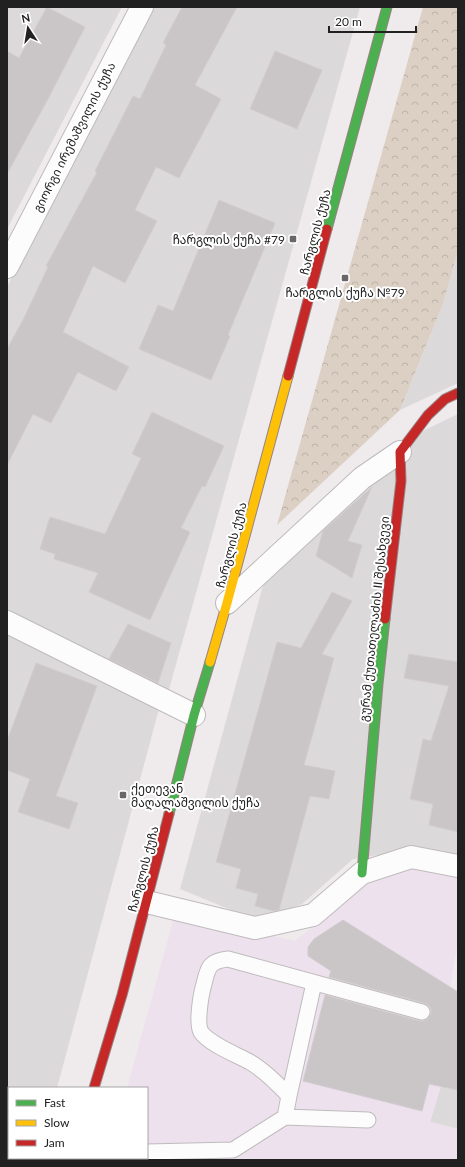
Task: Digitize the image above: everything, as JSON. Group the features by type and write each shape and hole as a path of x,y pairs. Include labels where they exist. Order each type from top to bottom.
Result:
{"street":[{"name":"გიორგი ირემაშვილის ქუჩა","path":"7,267 142,7"},
{"name":"ჩარგლის ქუჩა","path":"94,1087 122,995 194,715 227,603 387,7"},
{"path":"227,603 362,478 400,452 428,415 445,399 458,393"},
{"name":"გურამ ქუთათელაძის II შესახვევი","path":"362,873 378,684 402,481 400,452"},
{"path":"7,622 194,715"},
{"path":"147,902 255,928 313,915 362,873 411,857 458,866"}],"lane":[{"path":"289,1096 272,1078 250,1062 207,1038 201,1031 198,1021 203,985 208,967 217,960 228,959 422,1012"},
{"path":"285,1117 314,983"},
{"path":"148,1152 233,1150 285,1117 368,1120"},
{"path":"194,1151 213,1160"}],"shaded area":[{"path":"7,7 122,7 7,229"},
{"path":"152,7 360,7 168,693 7,614 7,287"},
{"path":"458,251 458,383 400,410 443,304"},
{"path":"458,414 458,856 417,849 353,859 302,904 258,921 180,889 264,582 423,431"},
{"path":"7,634 159,709 57,1087 8,1087 7,1124"},
{"path":"411,865 458,873 458,940 448,1001 458,1029 430,1122 458,1129 458,1160 107,1160 148,1159 148,1087 127,1087 175,914 295,941 364,886"},
{"path":"458,1029 458,1129 430,1122"}],"green space":[{"path":"423,7 458,7 458,251 443,304 400,410 277,525"}],"building":[{"path":"47,7 85,27 7,174 7,51 19,58"},
{"path":"182,7 237,7 195,85 221,99 179,178 156,167 135,210 157,221 125,283 93,266 63,332 129,367 116,391 78,372 51,423 33,414 7,465 7,349 24,318 48,267 46,266 97,172 95,171 133,96 140,99 166,45 163,43"},
{"path":"275,51 322,70 297,129 250,109"},
{"path":"219,200 275,223 228,335 230,336 211,380 139,349 158,305 173,311"},
{"path":"152,412 224,446 205,487 202,486 181,528 190,532 150,620 89,592 98,573 54,559 55,554 40,549 50,517 105,534 141,458 132,454"},
{"path":"372,487 348,541 362,545 352,578 316,556 323,531"},
{"path":"332,592 352,601 322,654 334,658 304,765 335,771 329,799 310,796 279,910 274,911 255,906 258,894 236,888 241,869 216,862 277,642 301,648"},
{"path":"128,624 171,643 158,683 109,659"},
{"path":"409,654 458,662 458,832 429,825 433,804 410,799 423,739 431,741 449,686 404,678"},
{"path":"36,663 97,686 56,796 78,803 69,829 18,812 30,779 7,770 7,741"},
{"path":"343,920 458,992 458,1090 429,1084 422,1111 303,1081 325,995 420,1021 428,1019 431,1014 431,1009 424,1003 329,977 331,971 308,956 308,947 314,939"}],"traffic: fast":[{"path":"327,229 387,7"},
{"path":"362,873 385,619"},
{"path":"169,814 194,715 210,662"}],"traffic: slow":[{"path":"210,662 288,376"}],"traffic: jam":[{"path":"288,376 327,229"},
{"path":"385,619 401,481 400,452 428,415 445,399 458,393"},
{"path":"94,1087 122,995 169,814"}],"place":[{"name":"ჩარგლის ქუჩა #79","path":"293,239"},
{"name":"ჩარგლის ქუჩა №79","path":"345,278"},
{"name":"ქეთევან მაღალაშვილის ქუჩა","path":"123,795"}]}
